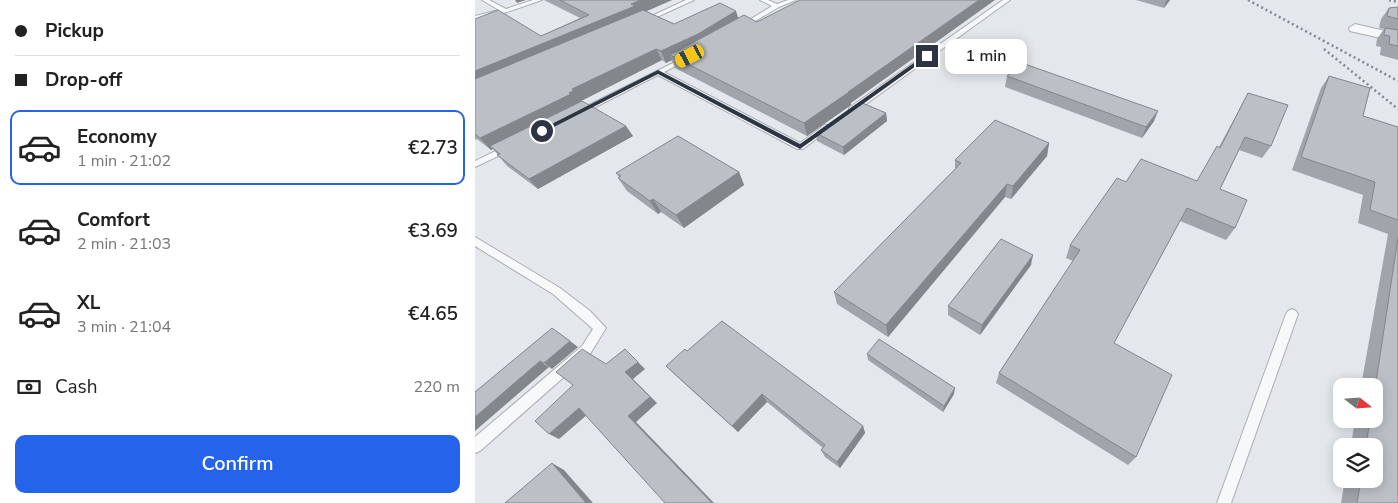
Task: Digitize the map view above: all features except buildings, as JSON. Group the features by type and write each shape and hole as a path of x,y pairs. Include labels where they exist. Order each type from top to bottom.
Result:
{"street":[{"path":"1355,28 1398,38"}],"lane":[{"path":"485,0 505,11"},
{"path":"475,18 539,0"},
{"path":"640,22 691,0"},
{"path":"763,0 777,6"},
{"path":"737,30 777,6 793,0"},
{"path":"848,113 1007,0"},
{"path":"571,116 690,56"},
{"path":"658,72 800,147 832,124"},
{"path":"475,164 519,142"},
{"path":"475,241 556,290 590,317 600,328 586,350 475,446"},
{"path":"1224,503 1292,314"}],"railway":[{"path":"1248,0 1398,81"},
{"path":"1389,0 1398,2"},
{"path":"1324,49 1398,109"}],"route":[{"path":"542,131 658,72 800,147 927,56"}]}
